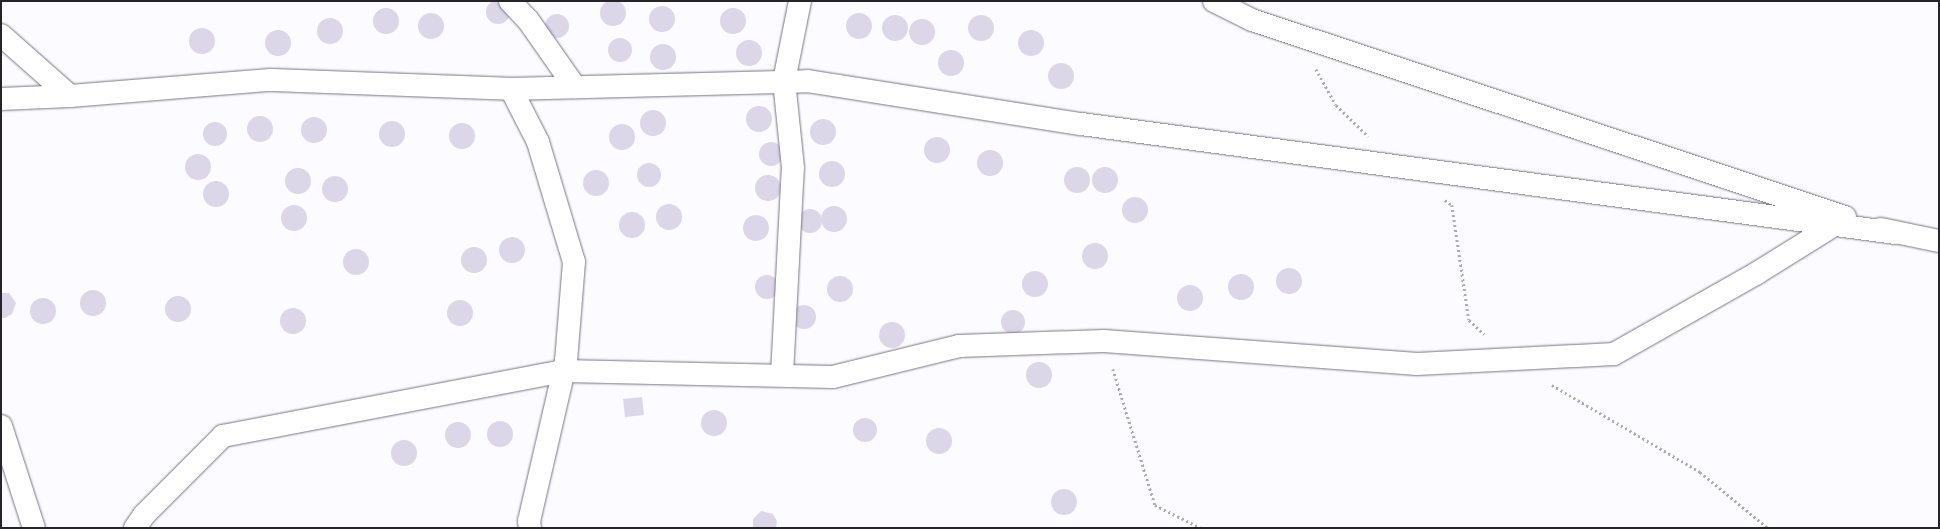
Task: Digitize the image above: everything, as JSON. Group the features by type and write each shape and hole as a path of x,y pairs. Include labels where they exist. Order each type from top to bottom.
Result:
{"street":[{"path":"510,1 528,20 575,87"},
{"path":"782,375 794,168 784,81 800,1"},
{"path":"1214,1 1252,20 1896,234"},
{"path":"1,35 70,96"},
{"path":"1,99 70,96 270,80 511,89 808,81 1081,124 1834,225 1939,241"},
{"path":"511,89 538,142 574,262 564,371 529,521 530,528"},
{"path":"136,528 144,514 223,436 564,371 833,377 959,346 1104,342 1417,364 1614,354 1757,273 1834,225"},
{"path":"1,426 34,528"}],"path":[{"path":"1298,35 1336,105 1400,167"},
{"path":"1440,197 1452,205 1469,320 1509,360"},
{"path":"1104,342 1155,505 1201,528"},
{"path":"1550,384 1700,472 1768,528"}],"building":[{"path":"498,0 507,3 510,12 507,21 498,24 489,21 486,12 489,3"},
{"path":"613,0 622,4 626,13 622,22 613,26 604,22 600,13 604,4"},
{"path":"662,6 671,10 675,19 671,28 662,32 653,28 649,19 653,10"},
{"path":"386,8 395,12 399,21 395,30 386,34 377,30 373,21 377,12"},
{"path":"733,8 742,12 746,21 742,30 733,34 724,30 720,21 724,12"},
{"path":"431,13 440,17 444,26 440,35 431,39 422,35 418,26 422,17"},
{"path":"859,13 868,17 872,26 868,35 859,39 850,35 846,26 850,17"},
{"path":"557,14 566,17 569,26 566,35 557,38 548,35 545,26 548,17"},
{"path":"895,15 904,19 908,28 904,37 895,41 886,37 882,28 886,19"},
{"path":"981,15 990,19 994,28 990,37 981,41 972,37 968,28 972,19"},
{"path":"330,18 339,22 343,31 339,40 330,44 321,40 317,31 321,22"},
{"path":"922,19 931,23 935,32 931,41 922,45 913,41 909,32 913,23"},
{"path":"202,28 211,32 215,41 211,50 202,54 193,50 189,41 193,32"},
{"path":"278,30 287,34 291,43 287,52 278,56 269,52 265,43 269,34"},
{"path":"1031,30 1040,34 1044,43 1040,52 1031,56 1022,52 1018,43 1022,34"},
{"path":"615,38 625,38 632,45 632,55 625,62 615,62 608,55 608,45"},
{"path":"749,40 758,44 762,53 758,62 749,66 740,62 736,53 740,44"},
{"path":"663,44 672,48 676,57 672,66 663,70 654,66 650,57 654,48"},
{"path":"951,50 960,54 964,63 960,72 951,76 942,72 938,63 942,54"},
{"path":"1061,63 1070,67 1074,76 1070,85 1061,89 1052,85 1048,76 1052,67"},
{"path":"759,106 768,110 772,119 768,128 759,132 750,128 746,119 750,110"},
{"path":"653,110 662,114 666,123 662,132 653,136 644,132 640,123 644,114"},
{"path":"260,116 269,120 273,129 269,138 260,142 251,138 247,129 251,120"},
{"path":"314,117 323,121 327,130 323,139 314,143 305,139 301,130 305,121"},
{"path":"823,119 832,123 836,132 832,141 823,145 814,141 810,132 814,123"},
{"path":"392,121 401,125 405,134 401,143 392,147 383,143 379,134 383,125"},
{"path":"210,122 220,122 227,129 227,139 220,146 210,146 203,139 203,129"},
{"path":"462,123 471,127 475,136 471,145 462,149 453,145 449,136 453,127"},
{"path":"622,124 631,128 635,137 631,146 622,150 613,146 609,137 613,128"},
{"path":"937,137 946,141 950,150 946,159 937,163 928,159 924,150 928,141"},
{"path":"771,142 776,143 782,149 782,159 776,165 771,166 766,165 760,159 759,154 760,149 766,143"},
{"path":"990,150 999,154 1003,163 999,172 990,176 981,172 977,163 981,154"},
{"path":"198,154 207,158 211,167 207,176 198,180 189,176 185,167 189,158"},
{"path":"832,161 841,165 845,174 841,183 832,187 823,183 819,174 823,165"},
{"path":"644,163 654,163 661,170 661,180 654,187 644,187 637,180 637,170"},
{"path":"1077,167 1086,171 1090,180 1086,189 1077,193 1068,189 1064,180 1068,171"},
{"path":"1105,167 1114,171 1118,180 1114,189 1105,193 1096,189 1092,180 1096,171"},
{"path":"298,168 307,172 311,181 307,190 298,194 289,190 285,181 289,172"},
{"path":"596,170 605,174 609,183 605,192 596,196 587,192 583,183 587,174"},
{"path":"768,175 777,179 781,188 777,197 768,201 759,197 755,188 759,179"},
{"path":"335,176 344,180 348,189 344,198 335,202 326,198 322,189 326,180"},
{"path":"216,181 225,185 229,194 225,203 216,207 207,203 203,194 207,185"},
{"path":"1135,197 1144,201 1148,210 1144,219 1135,223 1126,219 1122,210 1126,201"},
{"path":"669,204 678,208 682,217 678,226 669,230 660,226 656,217 660,208"},
{"path":"294,205 303,209 307,218 303,227 294,231 285,227 281,218 285,209"},
{"path":"834,206 843,210 847,219 843,228 834,232 825,228 821,219 825,210"},
{"path":"810,209 815,210 821,216 821,226 815,232 810,233 805,232 799,226 798,221 799,216 805,210"},
{"path":"632,212 641,216 645,225 641,234 632,238 623,234 619,225 623,216"},
{"path":"756,215 765,219 769,228 765,237 756,241 747,237 743,228 747,219"},
{"path":"512,237 521,241 525,250 521,259 512,263 503,259 499,250 503,241"},
{"path":"1095,243 1104,247 1108,256 1104,265 1095,269 1086,265 1082,256 1086,247"},
{"path":"474,247 483,251 487,260 483,269 474,273 465,269 461,260 465,251"},
{"path":"356,249 365,253 369,262 365,271 356,275 347,271 343,262 347,253"},
{"path":"1289,268 1298,272 1302,281 1298,290 1289,294 1280,290 1276,281 1280,272"},
{"path":"1035,271 1044,275 1048,284 1044,293 1035,297 1026,293 1022,284 1026,275"},
{"path":"1241,274 1250,278 1254,287 1250,296 1241,300 1232,296 1228,287 1232,278"},
{"path":"767,275 776,278 779,287 776,296 767,299 758,296 755,287 758,278"},
{"path":"840,276 849,280 853,289 849,298 840,302 831,298 827,289 831,280"},
{"path":"1190,285 1199,289 1203,298 1199,307 1190,311 1181,307 1177,298 1181,289"},
{"path":"93,290 102,294 106,303 102,312 93,316 84,312 80,303 84,294"},
{"path":"1,293 9,293 16,303 12,314 5,318 1,318"},
{"path":"178,296 187,300 191,309 187,318 178,322 169,318 165,309 169,300"},
{"path":"43,298 52,302 56,311 52,320 43,324 34,320 30,311 34,302"},
{"path":"460,300 469,304 473,313 469,322 460,326 451,322 447,313 451,304"},
{"path":"804,305 809,306 815,312 815,322 809,328 804,329 799,328 793,322 792,317 793,312 799,306"},
{"path":"293,308 302,312 306,321 302,330 293,334 284,330 280,321 284,312"},
{"path":"1013,310 1022,313 1025,322 1022,331 1013,334 1004,331 1001,322 1004,313"},
{"path":"892,322 901,326 905,335 901,344 892,348 883,344 879,335 883,326"},
{"path":"1039,362 1048,366 1052,375 1048,384 1039,388 1030,384 1026,375 1030,366"},
{"path":"642,397 644,415 625,417 623,399"},
{"path":"714,410 723,414 727,423 723,432 714,436 705,432 701,423 705,414"},
{"path":"860,418 870,418 877,425 877,435 870,442 860,442 853,435 853,425"},
{"path":"500,421 509,425 513,434 509,443 500,447 491,443 487,434 491,425"},
{"path":"458,422 467,426 471,435 467,444 458,448 449,444 445,435 449,426"},
{"path":"939,428 948,432 952,441 948,450 939,454 930,450 926,441 930,432"},
{"path":"404,440 413,444 417,453 413,462 404,466 395,462 391,453 395,444"},
{"path":"1064,489 1073,493 1077,502 1073,511 1064,515 1055,511 1051,502 1055,493"},
{"path":"761,511 773,514 777,521 776,528 753,528 753,519"}]}
